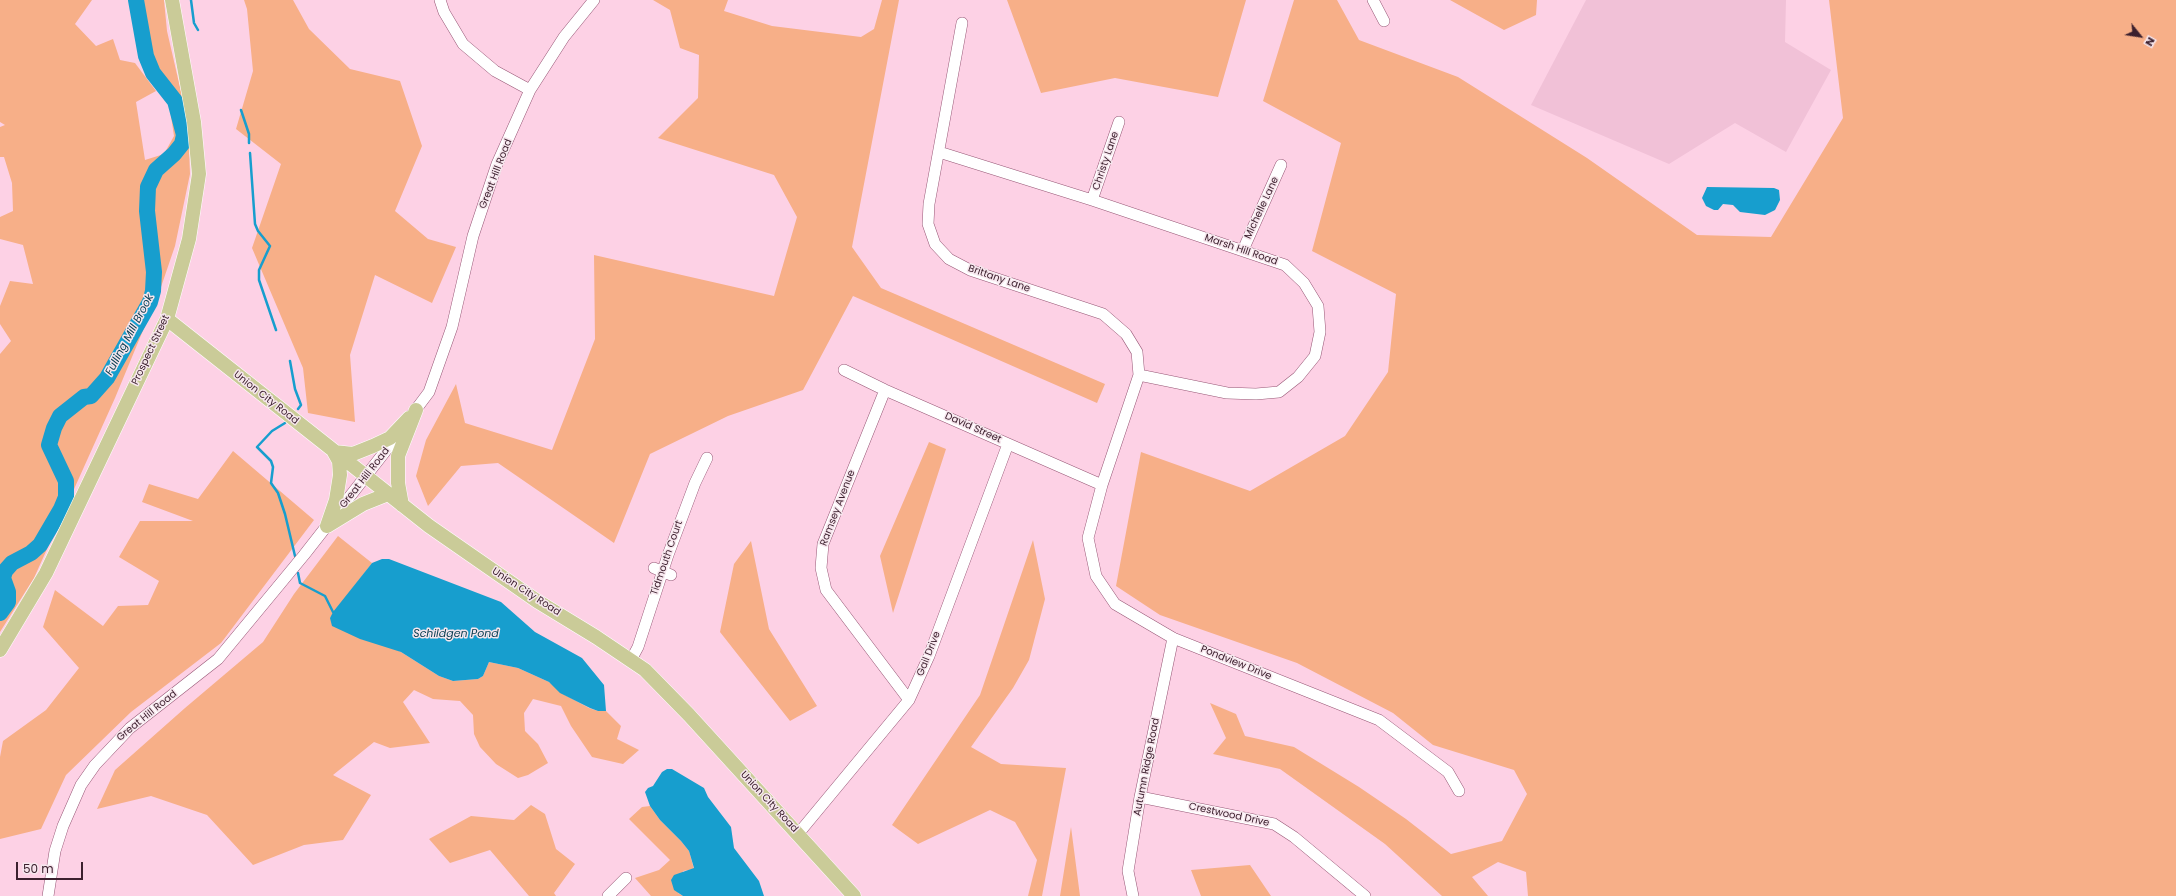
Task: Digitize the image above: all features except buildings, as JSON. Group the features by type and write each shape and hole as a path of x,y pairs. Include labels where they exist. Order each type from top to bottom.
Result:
{"main road":[{"name":"Prospect Street","path":"0,650 46,573 167,319 189,239 199,174 194,122 172,0"},
{"name":"Union City Road","path":"167,319 402,505 477,560 645,670 689,715 854,896"},
{"path":"334,452 353,454 390,438 416,410"},
{"path":"402,505 398,483 398,456 416,410"},
{"path":"327,526 336,500 340,475 339,461 334,452"},
{"path":"327,526 363,504 388,494"}],"street":[{"path":"440,0 444,12 463,44 495,71 530,90"},
{"name":"Great Hill Road","path":"48,896 55,851 63,826 81,785 94,765 130,728 218,659 239,636 366,477 429,392 452,327 473,236 497,164 530,90 564,37 594,0"},
{"path":"1373,0 1384,21"},
{"name":"Brittany Lane","path":"962,23 929,204 928,224 935,244 949,259 970,270 1103,314 1126,334 1137,352 1139,375 1102,485"},
{"name":"Christy Lane","path":"1092,200 1119,122"},
{"name":"Marsh Hill Road","path":"938,152 1092,200 1285,265 1304,283 1318,306 1320,332 1315,356 1298,377 1279,392 1256,394 1228,393 1139,375"},
{"name":"Michelle Lane","path":"1243,250 1281,165"},
{"name":"David Street","path":"844,370 885,390 1102,485"},
{"name":"Ramsey Avenue","path":"885,390 823,544 821,568 826,590 909,700"},
{"name":"Gail Drive","path":"798,834 909,700 929,656 1008,444"},
{"name":"Tidmouth Court","path":"631,660 638,647 695,483 707,458"},
{"name":"Pondview Drive","path":"1102,485 1088,538 1096,576 1115,604 1173,638 1379,720 1448,772 1459,791"},
{"name":"Autumn Ridge Road","path":"1133,896 1128,871 1140,797 1173,638"},
{"name":"Crestwood Drive","path":"1140,797 1274,824 1294,837 1365,896"},
{"path":"608,896 626,878"}],"shaded area":[{"path":"0,0 92,0 75,24 96,46 113,39 120,60 135,63 156,91 136,102 145,160 164,154 174,136 169,103 136,35 134,0 164,0 167,31 188,122 190,174 175,246 161,287 115,398 34,578 0,632 0,354 11,341 0,324 0,306 10,281 33,284 23,245 0,239 0,217 13,211 12,183 4,157 0,157 0,127 5,125 0,122"},
{"path":"244,0 293,0 309,29 350,69 400,81 422,146 395,211 428,239 456,247 432,303 375,275 350,355 355,422 308,413 303,368 252,248 281,164 236,129 253,71 247,9"},
{"path":"653,0 728,0 724,11 772,26 861,37 874,29 882,0 899,0 852,247 881,288 1105,384 1097,403 853,296 803,390 728,416 650,454 614,543 498,463 461,466 428,506 416,476 426,440 456,384 465,423 552,450 595,339 594,255 774,296 797,217 774,175 658,138 698,98 699,55 680,48 670,10"},
{"path":"1007,0 1246,0 1218,97 1115,78 1041,93"},
{"path":"1294,0 1337,0 1359,40 1458,77 1587,158 1697,235 1771,237 1843,118 1829,0 2176,0 2176,896 1528,896 1526,872 1498,862 1472,877 1488,896 1442,896 1385,844 1280,769 1213,754 1226,738 1210,703 1236,714 1245,736 1294,747 1359,787 1406,819 1451,854 1502,841 1527,794 1514,770 1433,745 1393,713 1297,663 1160,615 1116,586 1141,452 1250,491 1345,436 1388,372 1396,294 1312,251 1341,143 1263,101"},
{"path":"1450,0 1537,0 1536,15 1504,30"},
{"path":"1586,0 1786,0 1785,42 1831,70 1786,152 1735,123 1669,164 1531,105"},
{"path":"929,442 946,449 893,613 880,556"},
{"path":"233,451 314,520 221,643 131,712 66,775 41,829 0,839 0,757 3,741 46,710 79,668 43,627 55,590 103,626 118,606 148,605 159,581 119,557 140,521 193,521 142,502 149,484 198,499"},
{"path":"338,536 372,563 330,618 401,652 439,676 453,681 478,679 483,676 489,662 518,668 549,682 565,695 589,708 598,711 606,711 621,726 617,739 639,750 623,764 592,757 571,726 561,706 533,699 524,713 525,731 538,744 548,763 528,775 518,778 496,764 480,747 474,734 473,715 460,701 433,699 414,690 403,702 430,743 390,748 374,742 333,775 371,795 343,840 304,845 253,865 207,815 151,796 97,809 115,770 263,642 294,594"},
{"path":"1033,540 1045,599 1029,660 1013,688 971,747 1001,764 1066,768 1042,896 1028,896 1037,860 1015,822 990,810 918,844 892,825 980,695"},
{"path":"751,541 769,629 817,706 790,721 720,632 734,564"},
{"path":"531,805 545,814 556,849 575,864 554,893 556,896 529,896 490,850 450,863 429,839 471,816 514,820"},
{"path":"650,806 660,820 689,851 694,869 683,871 678,893 683,896 651,896 635,878 659,870 670,860 629,819 642,807"},
{"path":"1071,827 1080,896 1060,896"},
{"path":"1250,865 1271,896 1201,896 1191,870"}],"water":[{"path":"1707,187 1774,188 1779,190 1780,200 1775,210 1765,215 1740,212 1733,205 1723,204 1718,210 1714,210 1706,206 1702,198"},
{"name":"Schildgen Pond","path":"382,559 389,559 501,602 535,632 582,658 604,685 606,711 598,711 590,708 560,693 549,682 518,668 489,662 483,676 478,679 453,681 439,676 401,652 360,639 332,626 330,618 333,612 372,563"},
{"path":"667,769 672,769 704,788 708,797 731,827 734,848 759,881 764,896 683,896 674,890 671,880 674,875 694,868 689,851 660,820 650,806 645,792 648,788 653,786 662,772"}],"waterway":[{"name":"Fulling Mill Brook","path":"0,613 8,602 8,592 3,578 5,571 12,563 31,553 40,545 61,509 66,497 66,481 49,445 54,428 60,416 84,397 91,396 107,378 150,302 153,291 154,272 147,211 148,187 156,170 174,154 182,144 184,135 175,101 153,73 146,56 136,0"},
{"path":"191,0 194,23 198,30"},
{"path":"241,110 249,134 249,143"},
{"path":"250,153 255,224 258,231 270,246 259,270 259,280 276,330"},
{"path":"290,361 295,389 301,405 298,409"},
{"path":"285,423 272,431 257,447 271,461 273,467 271,483 278,493 285,514 295,556"},
{"path":"298,573 300,583 325,596 333,612"}]}
